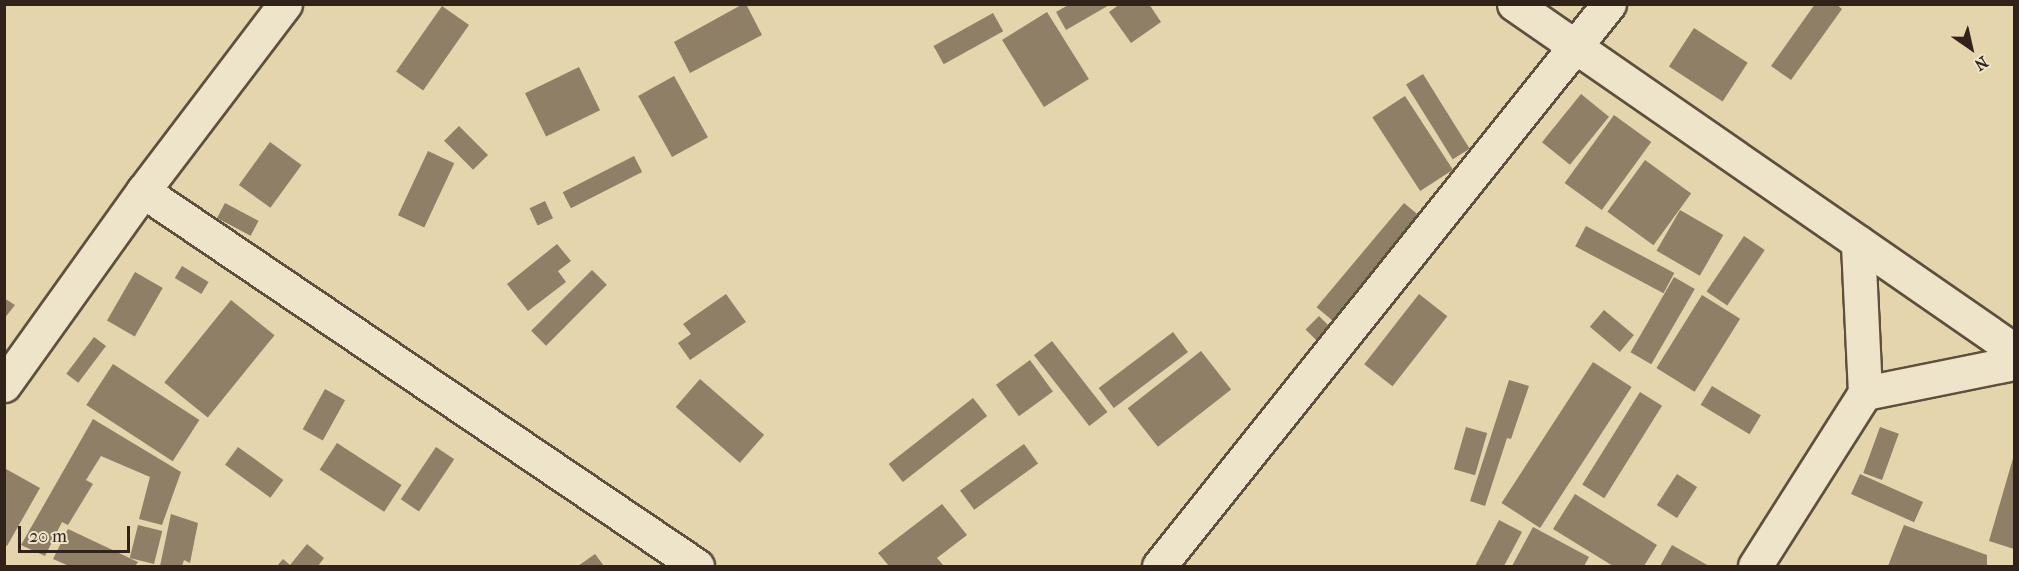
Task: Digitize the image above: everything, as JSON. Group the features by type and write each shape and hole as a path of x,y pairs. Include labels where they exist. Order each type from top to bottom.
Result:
{"street":[{"path":"4,385 143,191 285,4"},
{"path":"1515,4 2014,350"},
{"path":"1159,567 1609,4"},
{"path":"143,191 698,567"},
{"path":"1755,567 1865,393 1858,242"},
{"path":"1865,393 2014,363"}],"building":[{"path":"746,4 762,35 690,73 674,42"},
{"path":"1070,4 1111,4 1066,30 1056,12"},
{"path":"1120,4 1149,4 1161,22 1131,43 1109,12"},
{"path":"1815,4 1836,4 1842,9 1791,80 1771,66"},
{"path":"442,6 469,25 423,90 396,72"},
{"path":"1047,12 1089,79 1044,107 1002,40"},
{"path":"993,13 1003,31 944,64 934,46"},
{"path":"1694,28 1748,63 1723,101 1669,67"},
{"path":"579,67 600,110 546,136 525,93"},
{"path":"1423,74 1470,149 1453,159 1406,85"},
{"path":"674,76 708,137 672,157 638,96"},
{"path":"1581,94 1609,117 1570,165 1542,142"},
{"path":"1405,96 1453,170 1420,191 1372,117"},
{"path":"1614,115 1651,142 1602,210 1565,183"},
{"path":"459,126 488,155 473,170 444,141"},
{"path":"270,142 302,165 270,208 239,185"},
{"path":"428,151 454,163 424,228 398,215"},
{"path":"634,156 642,172 571,208 563,192"},
{"path":"1645,160 1691,194 1653,245 1607,212"},
{"path":"545,201 553,218 538,225 530,208"},
{"path":"225,203 259,221 251,236 217,218"},
{"path":"1404,203 1423,219 1336,323 1317,307"},
{"path":"1680,210 1723,235 1700,276 1656,251"},
{"path":"1586,226 1674,273 1663,293 1575,246"},
{"path":"1744,236 1765,250 1727,306 1707,292"},
{"path":"557,244 571,261 558,271 566,282 528,311 507,284"},
{"path":"182,266 209,282 201,294 175,278"},
{"path":"592,270 607,285 546,346 531,331"},
{"path":"135,272 163,288 135,336 107,320"},
{"path":"1674,277 1695,289 1651,364 1630,352"},
{"path":"726,294 746,322 690,360 678,343 691,334 683,324"},
{"path":"1419,294 1447,316 1393,386 1364,364"},
{"path":"1702,295 1740,319 1695,392 1656,368"},
{"path":"4,298 15,305 4,319"},
{"path":"231,300 275,335 208,418 164,382"},
{"path":"1604,310 1634,335 1620,352 1590,327"},
{"path":"1319,316 1332,329 1318,342 1306,329"},
{"path":"1173,332 1188,352 1114,408 1099,388"},
{"path":"94,337 106,346 78,383 66,374"},
{"path":"1052,341 1107,412 1089,426 1034,355"},
{"path":"1201,351 1231,390 1158,447 1128,408"},
{"path":"1030,360 1053,392 1019,416 996,385"},
{"path":"1593,362 1632,387 1540,528 1502,503"},
{"path":"113,364 199,420 173,461 86,405"},
{"path":"700,379 764,435 740,463 676,407"},
{"path":"1509,380 1529,386 1511,439 1507,438 1485,506 1470,501"},
{"path":"1712,386 1761,415 1750,434 1701,405"},
{"path":"325,389 345,400 323,440 303,429"},
{"path":"1640,392 1662,406 1604,498 1582,484"},
{"path":"973,398 987,416 903,482 889,464"},
{"path":"93,419 181,472 162,525 139,519 150,477 101,456 86,480 93,484 68,525 62,522 45,556 21,545"},
{"path":"1466,427 1487,433 1475,475 1454,469"},
{"path":"1880,427 1899,434 1882,480 1863,473"},
{"path":"337,443 402,485 384,512 320,470"},
{"path":"1024,444 1038,463 974,510 960,490"},
{"path":"238,447 283,480 270,498 225,465"},
{"path":"436,447 454,459 419,512 401,499"},
{"path":"2014,455 2014,549 1989,541"},
{"path":"6,469 40,488 7,546 4,544"},
{"path":"1677,474 1697,487 1677,518 1657,505"},
{"path":"1860,474 1923,502 1914,522 1851,494"},
{"path":"1575,494 1657,545 1644,566 1613,566 1553,529"},
{"path":"942,504 967,535 937,558 943,565 889,566 878,553"},
{"path":"171,514 198,523 190,563 184,560 182,566 160,566"},
{"path":"1499,520 1522,532 1504,566 1475,566"},
{"path":"138,525 162,531 154,564 130,558"},
{"path":"1904,525 1987,555 1987,566 1888,566"},
{"path":"1533,527 1589,557 1584,566 1512,566"},
{"path":"68,529 138,562 135,566 69,566 53,559"},
{"path":"307,544 324,558 318,566 277,566 283,559 290,565"},
{"path":"1672,545 1709,566 1660,566"},
{"path":"595,554 604,566 578,566"}]}
